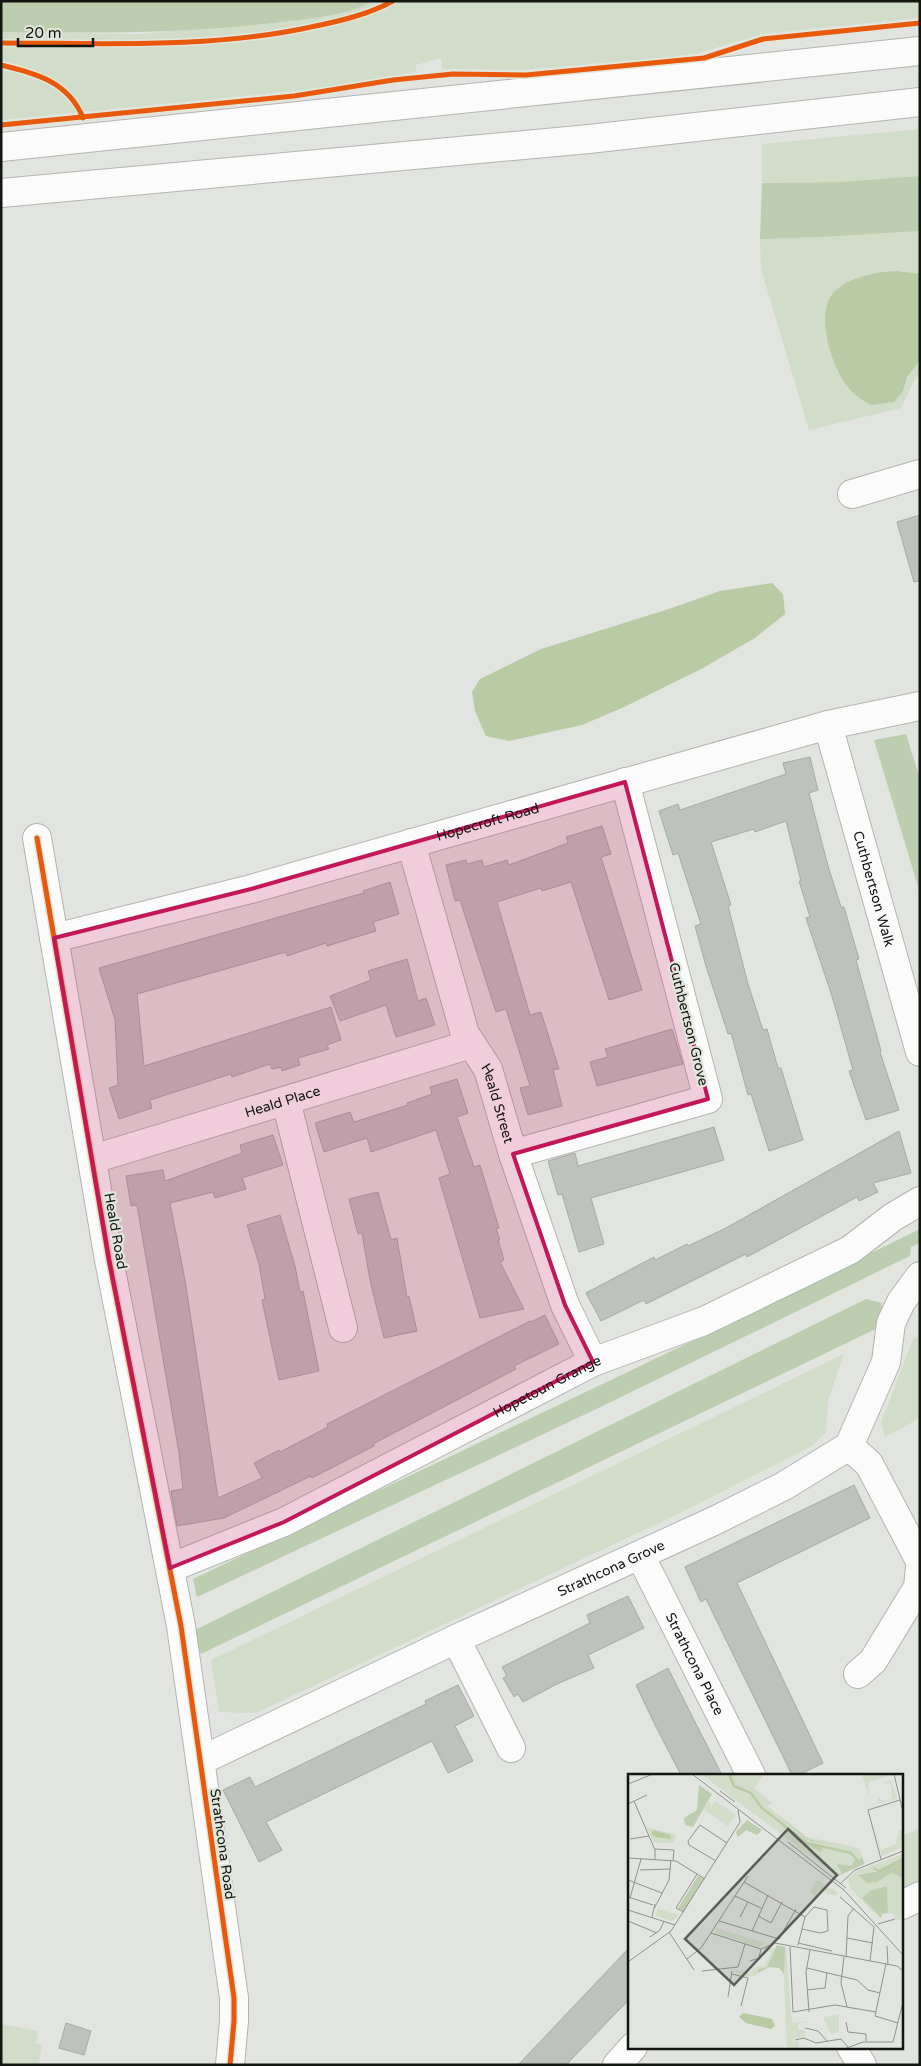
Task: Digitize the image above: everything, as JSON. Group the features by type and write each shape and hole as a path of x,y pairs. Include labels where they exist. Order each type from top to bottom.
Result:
{"street":[{"path":"1,147 920,51"},
{"path":"1,193 589,139 920,102"},
{"path":"852,494 920,474"},
{"name":"Hopecroft Road","path":"54,938 242,891 828,725 920,706"},
{"name":"Cuthbertson Walk","path":"828,725 920,1052"},
{"name":"Cuthbertson Grove","path":"513,1154 708,1099 625,782"},
{"name":"Heald Road","path":"37,838 109,1260 181,1626"},
{"name":"Heald Street","path":"411,843 465,1034 488,1069 513,1154 565,1305 593,1362"},
{"name":"Heald Place","path":"93,1159 471,1044"},
{"path":"286,1101 335,1256 343,1328"},
{"name":"Hopetoun Grange","path":"170,1568 284,1522 593,1362 704,1321 850,1250 893,1217 920,1201"},
{"path":"920,1276 902,1302 892,1323 886,1362 849,1446 869,1464 920,1561"},
{"name":"Strathcona Grove","path":"200,1761 784,1486 849,1446"},
{"name":"Strathcona Place","path":"640,1555 750,1774"},
{"path":"858,1674 873,1661 918,1587 920,1568"},
{"name":"Strathcona Road","path":"181,1626 234,1998 230,2065"},
{"path":"456,1639 511,1748"},
{"path":"904,1904 920,1896"},
{"path":"617,2065 632,2048"},
{"path":"852,2048 862,2065"}],"highlighted area":[{"path":"625,782 708,1099 513,1154 565,1305 593,1362 284,1522 170,1568 109,1260 54,938 251,889"}],"shaded area":[{"path":"373,1 920,1 920,18 762,34 699,53 671,57 522,70 442,69 441,58 416,65 416,72 306,90 1,120 1,32 140,34 323,17"},
{"path":"373,1 336,14 238,27 171,31 69,33 1,32 1,2"},
{"path":"920,129 920,176 839,182 762,183 762,144"},
{"path":"920,176 920,231 760,239 762,183 839,182"},
{"path":"920,231 920,375 914,381 901,408 809,430 761,269 760,239"},
{"path":"897,271 920,274 920,360 907,377 903,391 894,402 872,405 859,398 850,390 836,368 831,355 826,327 828,302 833,293 854,279 871,274"},
{"path":"772,583 783,594 785,614 755,638 703,668 622,708 582,725 509,741 486,736 475,711 472,692 480,679 541,649 720,591"},
{"path":"906,734 920,779 920,893 874,740"},
{"path":"920,1229 920,1243 911,1247 910,1256 588,1413 197,1597 193,1579 680,1347"},
{"path":"866,1299 882,1303 880,1327 201,1654 189,1633"},
{"path":"914,1337 920,1339 920,1418 885,1437 881,1422"},
{"path":"844,1354 828,1400 826,1432 812,1446 680,1513 256,1713 219,1712 211,1660"},
{"path":"920,1828 920,1880 904,1888 904,1835"},
{"path":"1,2024 38,2031 36,2043 42,2045 39,2064 1,2065"}],"building":[{"path":"920,515 920,581 914,582 897,522"},
{"path":"810,757 818,790 809,793 828,866 841,907 844,907 859,959 856,960 880,1052 899,1110 866,1120 849,1071 853,1070 832,996 806,918 810,917 799,881 801,881 786,821 755,832 754,829 711,842 731,905 728,906 748,984 763,1030 767,1029 778,1068 781,1068 803,1140 769,1151 751,1094 748,1095 731,1033 728,1034 706,966 695,926 701,924 678,853 673,855 659,811 678,804 680,810 786,774 783,763"},
{"path":"602,826 611,854 601,857 642,990 609,1000 571,882 542,891 541,888 497,902 530,1015 541,1012 559,1069 553,1070 562,1106 528,1115 520,1088 530,1086 506,1009 496,1012 460,900 455,901 446,865 466,860 467,864 482,860 484,867 507,860 509,865 568,843 566,837"},
{"path":"390,882 399,914 373,922 376,931 327,946 326,943 287,956 286,952 137,994 144,1066 331,1007 341,1040 327,1045 329,1049 298,1058 300,1065 282,1071 281,1067 272,1069 270,1064 232,1077 231,1074 150,1100 152,1108 119,1119 109,1088 118,1085 115,1020 99,968 364,893 363,891"},
{"path":"407,959 418,1001 426,998 435,1025 396,1037 386,1005 340,1021 330,996 371,980 368,971"},
{"path":"672,1029 683,1064 597,1086 590,1062 608,1057 605,1049"},
{"path":"457,1079 468,1113 457,1117 474,1167 480,1165 499,1228 496,1229 504,1260 500,1262 524,1309 480,1318 439,1178 450,1174 436,1130 371,1152 367,1138 324,1152 315,1123 350,1112 354,1122 408,1105 407,1103 432,1094 430,1087"},
{"path":"714,1127 724,1160 591,1198 604,1244 579,1252 562,1194 558,1195 548,1161 575,1153 578,1166"},
{"path":"899,1131 911,1173 873,1183 878,1192 859,1201 857,1197 747,1257 746,1254 646,1304 644,1300 601,1321 586,1293 654,1257 655,1260 724,1229"},
{"path":"273,1135 283,1165 242,1178 246,1189 215,1198 213,1192 170,1203 185,1280 218,1498 262,1478 254,1463 279,1450 280,1452 328,1427 327,1424 530,1321 545,1315 559,1344 514,1366 516,1369 312,1478 311,1476 224,1518 177,1526 171,1491 183,1489 179,1453 137,1205 131,1206 126,1176 163,1170 165,1181 242,1153 240,1145"},
{"path":"378,1192 391,1240 397,1238 407,1297 409,1296 417,1331 384,1338 370,1280 362,1233 358,1234 349,1199"},
{"path":"280,1215 295,1266 300,1292 303,1291 319,1371 279,1380 262,1300 265,1299 259,1264 247,1225"},
{"path":"854,1485 870,1518 737,1583 823,1763 801,1774 792,1774 706,1599 701,1602 685,1567"},
{"path":"628,1596 644,1628 588,1655 594,1668 557,1684 523,1702 518,1694 514,1697 503,1678 507,1676 502,1667 590,1623 587,1615"},
{"path":"668,1668 721,1774 680,1774 636,1685"},
{"path":"458,1685 474,1716 455,1726 473,1761 448,1773 432,1741 266,1822 282,1850 259,1862 223,1790 250,1777 255,1787 426,1704 425,1701"},
{"path":"628,1949 628,2001 566,2065 518,2065"},
{"path":"66,2023 91,2031 84,2055 59,2048"}],"cycle path":[{"path":"1,43 118,44 234,39 273,34 332,22 363,14 393,1"},
{"path":"1,125 294,96 393,80 453,74 526,75 704,58 763,39 920,23"},
{"path":"1,65 50,81 69,96 83,118"},
{"path":"37,838 109,1260 181,1626 234,1998 230,2065"}]}
